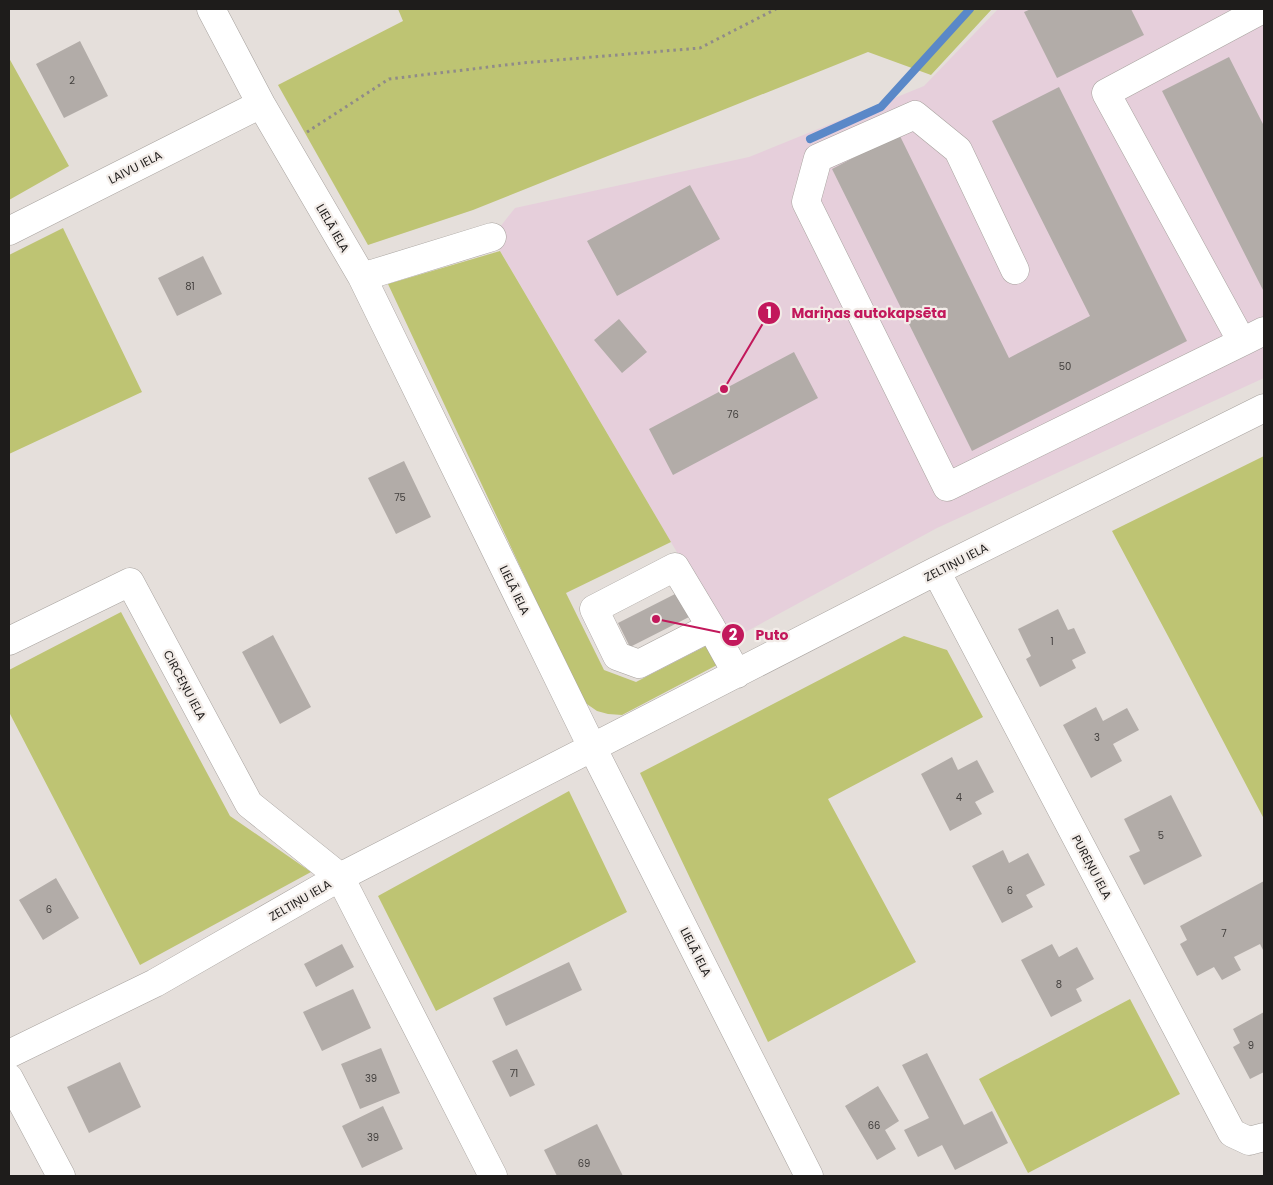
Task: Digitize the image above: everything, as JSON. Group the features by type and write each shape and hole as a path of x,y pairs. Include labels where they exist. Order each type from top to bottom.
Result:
{"street":[{"name":"LIELĀ IELA","path":"211,9 261,104 362,277 592,747 809,1176"},
{"path":"1015,270 958,150 914,115 818,158 806,202 947,487 1253,336 1106,93 1263,9"},
{"name":"LAIVU IELA","path":"9,231 261,104"},
{"path":"362,277 492,237"},
{"name":"ZELTIŅU IELA","path":"9,1054 155,983 340,877 592,747 936,571 1264,408"},
{"name":"PUREŅU IELA","path":"936,571 1232,1133 1249,1141 1264,1137"},
{"name":"CIRCEŅU IELA","path":"9,641 130,582 249,804 340,877"},
{"path":"710,627 737,674"},
{"path":"340,877 493,1176"},
{"path":"9,1078 61,1176"}],"path":[{"path":"286,146 390,79 522,64 700,48 776,9"}],"shaded area":[{"path":"998,9 1264,9 1264,378 937,528 729,641 492,237 515,208 749,157 924,86"}],"green space":[{"path":"398,9 992,9 931,75 868,52 473,210 368,245 278,85 403,21"},
{"path":"9,58 69,166 9,200"},
{"path":"63,228 142,392 9,454 9,255"},
{"path":"500,251 671,542 566,593 604,670 636,682 706,646 717,665 622,715 597,711 584,702 388,284"},
{"path":"1264,456 1264,819 1112,531"},
{"path":"121,612 230,816 311,872 140,965 9,712 9,670"},
{"path":"904,636 947,650 983,717 828,799 916,962 768,1042 640,773"},
{"path":"569,791 627,912 436,1011 378,896"},
{"path":"1130,999 1180,1094 1028,1173 979,1079"}],"building":[{"path":"1031,9 1131,9 1144,35 1057,78 1024,12"},
{"path":"80,41 108,96 64,118 36,64"},
{"path":"1229,57 1264,126 1264,292 1162,91"},
{"path":"1059,87 1187,341 972,451 832,169 899,134 1009,358 1090,316 992,121"},
{"path":"690,185 720,239 617,296 587,241"},
{"path":"203,256 222,294 177,316 158,278"},
{"path":"619,319 647,352 622,373 594,340"},
{"path":"794,352 818,398 673,475 649,429"},
{"path":"404,461 431,517 396,534 368,478"},
{"path":"681,591 693,615 630,647 618,623"},
{"path":"1058,609 1068,630 1074,628 1086,653 1072,660 1076,668 1040,687 1026,659 1031,656 1018,629"},
{"path":"273,635 311,707 280,724 242,652"},
{"path":"1096,707 1103,721 1127,708 1139,730 1113,744 1122,761 1091,778 1063,725"},
{"path":"952,757 958,770 977,760 994,792 975,802 982,814 950,831 921,774"},
{"path":"1171,795 1202,856 1144,885 1129,856 1140,851 1124,819"},
{"path":"1003,850 1009,863 1028,853 1045,885 1026,895 1033,907 1002,923 972,866"},
{"path":"56,878 79,918 43,940 19,900"},
{"path":"1264,881 1264,952 1260,944 1234,957 1241,970 1222,980 1214,967 1197,976 1180,944 1187,940 1180,926"},
{"path":"342,944 354,967 316,987 304,964"},
{"path":"1052,944 1059,957 1077,947 1094,979 1076,989 1082,1001 1051,1017 1021,960"},
{"path":"569,962 582,990 506,1026 493,998"},
{"path":"353,989 371,1028 322,1051 303,1012"},
{"path":"1264,1012 1264,1072 1250,1079 1233,1047 1240,1043 1233,1029"},
{"path":"381,1048 400,1093 360,1109 341,1064"},
{"path":"517,1049 535,1085 510,1097 492,1061"},
{"path":"927,1053 964,1125 992,1111 1008,1143 955,1170 942,1145 918,1157 904,1130 929,1118 902,1065"},
{"path":"120,1062 141,1107 89,1133 67,1087"},
{"path":"878,1086 899,1121 885,1130 896,1149 877,1160 845,1106"},
{"path":"383,1106 403,1149 362,1168 342,1126"},
{"path":"597,1124 623,1176 557,1176 544,1150"}],"waterway":[{"path":"810,139 881,107 970,9"}],"place":[{"name":"Mariņas autokapsēta","path":"724,389"},
{"name":"Puto","path":"656,619"}]}
